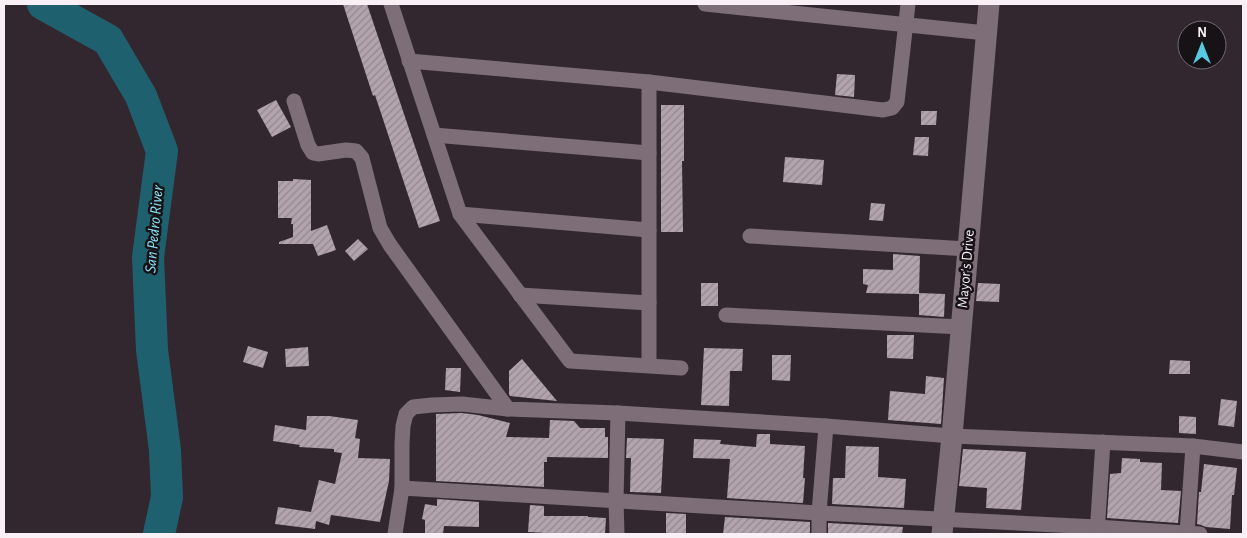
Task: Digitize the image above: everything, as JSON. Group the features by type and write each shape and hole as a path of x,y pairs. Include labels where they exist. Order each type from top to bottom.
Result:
{"street":[{"path":"391,4 460,214 570,361 681,368"},
{"path":"706,4 832,10 906,25 986,33"},
{"path":"409,61 650,82 884,110 892,108 897,102 908,4"},
{"name":"Mayor's Drive","path":"943,526 988,4"},
{"path":"649,365 650,82"},
{"path":"294,101 308,145 313,153 356,151 362,158 380,228 390,245 508,409"},
{"path":"434,135 650,153"},
{"path":"460,214 649,230"},
{"path":"750,236 968,249"},
{"path":"520,295 649,303"},
{"path":"726,314 961,327"},
{"path":"395,534 402,488 403,426 406,414 413,407 432,404 618,413 952,436 1193,446 1243,452"},
{"path":"617,534 618,413"},
{"path":"819,534 826,426"},
{"path":"1097,530 1103,442"},
{"path":"402,488 819,513 943,526 1192,534 1193,446"}],"building":[{"path":"343,4 367,4 440,221 419,228"},
{"path":"837,74 855,75 854,97 835,95"},
{"path":"276,100 291,127 272,137 257,110"},
{"path":"661,105 684,105 684,161 682,161 683,232 661,232"},
{"path":"921,111 937,111 936,125 921,125"},
{"path":"915,137 929,137 928,156 913,155"},
{"path":"785,157 824,160 822,185 783,182"},
{"path":"293,179 311,180 311,231 327,225 336,250 318,256 313,244 279,244 279,242 293,237 293,224 291,224 292,218 278,218 278,181 293,181"},
{"path":"871,203 885,204 883,221 869,220"},
{"path":"358,239 368,249 354,261 345,251"},
{"path":"893,254 920,256 919,293 945,294 944,317 919,315 919,294 866,293 868,285 863,284 863,269 893,270"},
{"path":"701,283 718,283 718,306 701,306"},
{"path":"978,283 1000,284 999,302 976,301"},
{"path":"887,335 914,335 913,359 887,358"},
{"path":"248,346 268,352 263,368 243,362"},
{"path":"308,347 309,366 286,367 285,349"},
{"path":"704,348 743,349 742,371 730,371 729,406 701,405"},
{"path":"772,355 791,355 790,381 772,380"},
{"path":"522,359 557,401 510,396 509,371"},
{"path":"1170,360 1190,361 1190,374 1169,374"},
{"path":"446,368 461,368 460,392 445,390"},
{"path":"926,376 944,378 941,424 888,420 890,391 925,394"},
{"path":"1221,399 1237,401 1234,427 1218,425"},
{"path":"462,413 510,423 506,437 549,438 550,420 574,421 580,428 605,428 605,437 608,437 608,458 547,457 547,462 544,462 544,487 436,481 436,414"},
{"path":"307,416 329,416 358,420 355,438 360,439 358,458 390,459 389,481 380,522 331,515 329,525 316,521 315,529 275,524 278,507 311,512 319,480 335,484 342,453 334,452 334,449 299,447 300,445 273,441 275,425 306,430"},
{"path":"1179,416 1196,417 1196,434 1179,433"},
{"path":"757,434 770,434 770,444 805,446 803,503 727,498 730,459 693,458 694,439 721,440 720,444 756,447"},
{"path":"627,438 664,439 661,493 630,492 631,458 626,458"},
{"path":"846,446 879,447 878,477 906,479 904,508 832,504 833,478 845,478"},
{"path":"963,449 1026,452 1021,510 986,508 987,488 959,486"},
{"path":"1122,458 1140,459 1140,462 1162,463 1161,490 1181,491 1178,523 1107,518 1110,474 1121,473"},
{"path":"1204,464 1237,468 1234,495 1232,495 1230,529 1206,527 1197,524 1199,492 1201,492"},
{"path":"437,499 479,502 479,527 444,526 443,534 425,534 425,520 422,519 425,504 437,506"},
{"path":"530,505 544,506 544,516 606,518 605,534 545,534 528,532"},
{"path":"666,513 686,514 686,534 666,534"},
{"path":"725,517 810,522 810,534 723,534"},
{"path":"828,523 903,527 902,534 828,534"}],"waterway":[{"name":"San Pedro River","path":"43,4 108,40 141,96 162,151 148,257 152,350 165,450 167,497 159,534"}]}
